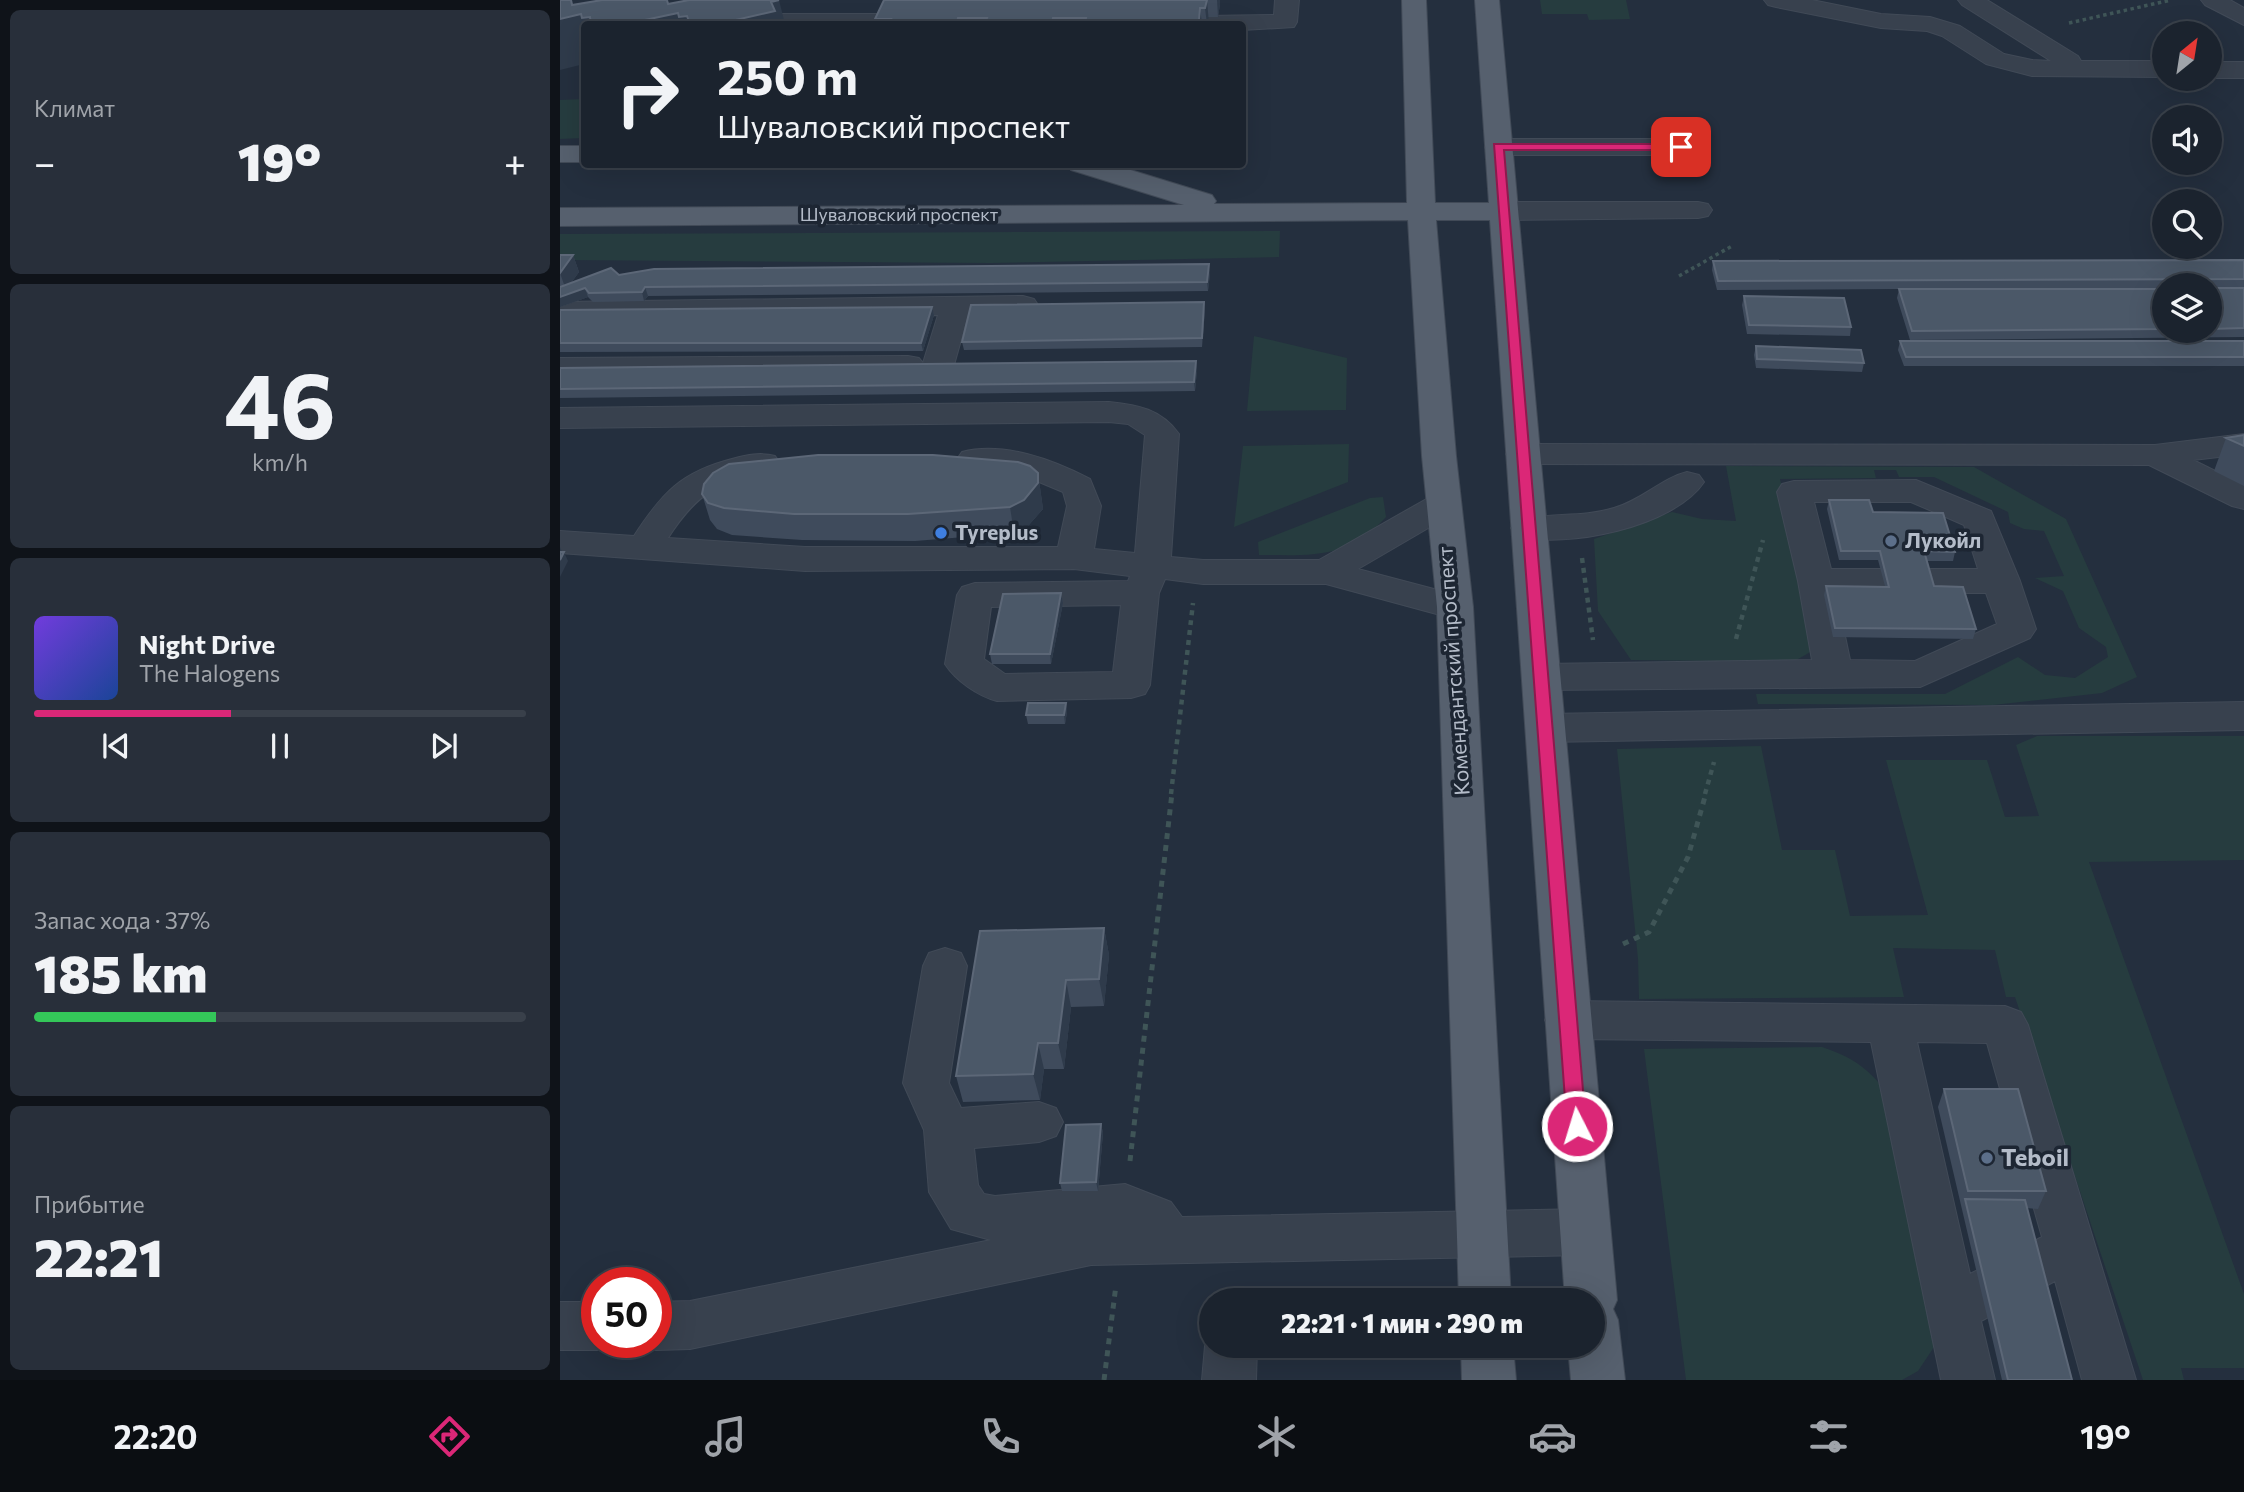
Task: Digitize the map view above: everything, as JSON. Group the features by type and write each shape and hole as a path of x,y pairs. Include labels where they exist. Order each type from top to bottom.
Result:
{"main road":[{"name":"Комендантский проспект","path":"1415,0 1423,211 1442,505 1455,607 1484,1288"},
{"path":"1487,0 1590,1288"},
{"path":"560,154 581,154"},
{"name":"Шуваловский проспект","path":"1094,168 1238,212"},
{"name":"Шуваловский проспект","path":"560,217 1504,211"},
{"path":"1488,1358 1489,1380"},
{"path":"1596,1358 1598,1380"}],"lane":[{"path":"1246,22 1285,22 1287,0"},
{"path":"1776,0 1881,21 1930,24 1951,31 1994,59 2011,65 2152,69"},
{"path":"1853,16 1885,0"},
{"path":"1970,0 2069,61"},
{"path":"2213,0 2244,18"},
{"path":"717,21 821,15 959,21"},
{"path":"2222,69 2244,70"},
{"path":"1498,146 1681,147"},
{"name":"Шуваловский проспект","path":"1504,211 1698,210"},
{"path":"560,311 1049,305"},
{"path":"560,367 952,365 956,306"},
{"path":"560,418 1108,412 1135,414 1154,423 1162,434 1147,580 1131,685 998,688 964,664 975,595 1147,580 1203,572 1326,572 1455,607"},
{"path":"1523,454 2155,455 2244,444"},
{"path":"2155,455 2244,498"},
{"path":"943,460 985,459 1021,464 1051,471 1079,486 1084,506 1074,558"},
{"path":"644,547 670,506 692,484 723,470 762,463 790,463"},
{"path":"1529,528 1578,527 1607,521 1656,505 1687,482"},
{"path":"1542,677 1920,674 2017,629 1979,519 1916,491 1794,492 1816,581 1833,673"},
{"path":"1326,572 1442,505"},
{"path":"560,542 805,559 1074,558 1147,580"},
{"path":"1816,581 1884,581"},
{"path":"1927,581 2002,581"},
{"path":"1715,675 1722,724"},
{"path":"1546,727 2244,716"},
{"path":"945,966 926,1083 948,1130 954,1192 969,1213 1112,1230 1170,1241 1481,1232 1585,1232"},
{"path":"1568,1020 2005,1025 2109,1380"},
{"path":"1890,1023 1968,1380"},
{"path":"948,1130 1039,1122"},
{"path":"672,1325 690,1325 1112,1230"},
{"path":"1953,1309 2069,1248"},
{"path":"560,1326 581,1326"},
{"path":"1229,1380 1230,1358"}],"path":[{"path":"1679,276 1732,246"},
{"path":"1578,527 1597,676"},
{"path":"1715,675 1730,660 1763,539 1760,527"},
{"path":"1104,1380 1112,1230 1192,605 1203,572"},
{"path":"1623,944 1649,933 1688,858 1722,724"}],"green space":[{"path":"1540,0 1626,0 1630,19 1589,20 1587,14 1542,14"},
{"path":"581,99 581,138 560,139 560,100"},
{"path":"1280,231 1279,257 991,263 560,260 560,234"},
{"path":"1254,336 1347,358 1346,410 1247,411"},
{"path":"1349,444 1348,482 1234,527 1243,446"},
{"path":"1726,466 1974,467 2066,519 2137,677 2102,693 1993,705 1758,704 1756,694 1945,694 2018,657 2045,675 2075,678 2108,657 2106,647 2079,628 2063,591 2035,578 2064,576 2044,531 2024,529 2010,523 2008,512 1934,477 1899,477 1896,470 1874,470 1876,478 1780,479 1819,636 1812,651 1793,662 1631,660 1598,611 1594,539 1672,512 1702,519 1736,521"},
{"path":"1383,497 1386,517 1357,541 1328,552 1259,555 1258,542 1370,498"},
{"path":"2037,736 2244,736 2244,860 2089,862 2244,1294 2244,1368 2181,1368 2184,1380 2143,1380 2015,997 2006,997 1995,950 1893,948 1904,997 1639,999 1638,959 1617,749 1761,746 1782,850 1835,850 1850,916 1928,915 1886,760 1987,760 2005,817 2039,816 2016,745"},
{"path":"1822,1047 1845,1056 1862,1067 1892,1099 1936,1344 1918,1371 1902,1380 1686,1380 1644,1049"}],"building":[{"path":"560,0 571,0 572,5 602,0 667,0 668,4 689,0 779,0 771,2 775,11 731,21 689,21 687,16 679,17 678,13 640,21 591,21 590,17 582,18 581,14 560,19"},
{"path":"884,0 1207,0 1205,8 1200,8 1199,20 875,19"},
{"path":"560,255 573,255 560,273"},
{"path":"2244,260 2244,279 2222,279 2222,273 2152,273 2152,279 1718,281 1713,261"},
{"path":"1209,264 1207,282 645,287 642,292 589,293 585,288 560,297 560,287 611,268 619,275 654,269"},
{"path":"2222,288 2244,288 2244,328 2222,329"},
{"path":"1899,289 2152,289 2152,329 1912,331"},
{"path":"1744,296 1844,298 1851,327 1749,325"},
{"path":"1204,302 1202,338 962,342 971,305"},
{"path":"932,307 921,343 560,343 560,310"},
{"path":"1900,341 2244,341 2244,357 1906,357"},
{"path":"1756,346 1861,350 1864,363 1757,359"},
{"path":"1196,361 1194,382 560,389 560,368"},
{"path":"2244,435 2244,446 2226,438"},
{"path":"818,455 933,455 1018,462 1030,466 1038,473 1038,483 1024,500 1010,507 908,514 794,514 724,508 708,503 702,494 704,484 713,473 729,464"},
{"path":"1829,500 1869,500 1873,512 1943,513 1955,552 1924,551 1934,586 1963,587 1976,629 1835,628 1826,586 1889,587 1880,551 1841,551"},
{"path":"1061,593 1050,654 990,654 1003,594"},
{"path":"1028,703 1066,703 1064,715 1026,715"},
{"path":"1104,928 1099,979 1066,980 1058,1043 1038,1043 1033,1074 956,1076 980,931"},
{"name":"Teboil","path":"1944,1089 2018,1089 2046,1191 1968,1191"},
{"path":"1101,1124 1096,1182 1060,1183 1066,1125"},
{"path":"1965,1199 2025,1200 2072,1380 2008,1380"}],"place":[{"name":"Tyreplus","path":"941,533"},
{"name":"Лукойл","path":"1891,541"},
{"name":"Teboil","path":"1987,1158"}],"route":[{"path":"1577,1126 1498,146 1681,147"}]}
